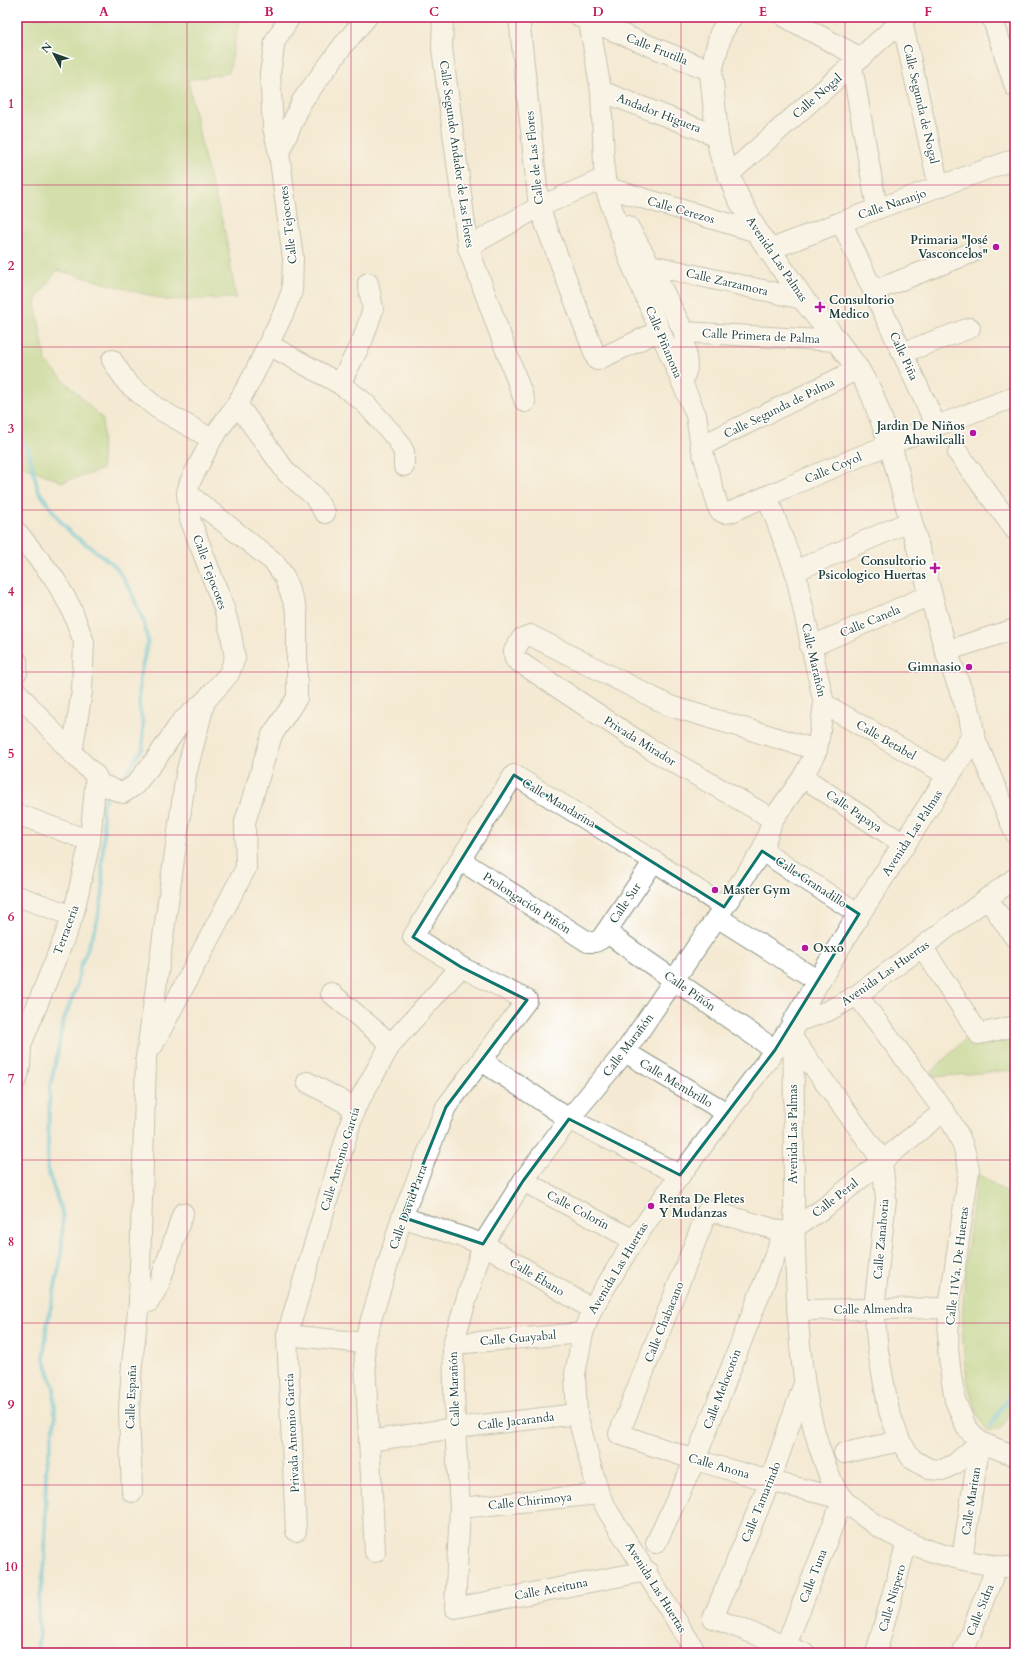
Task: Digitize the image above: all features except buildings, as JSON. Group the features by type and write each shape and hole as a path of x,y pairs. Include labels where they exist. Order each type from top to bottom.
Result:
{"main road":[{"name":"Avenida Las Palmas","path":"731,17 721,33 711,71 716,136 728,175 736,195 757,232 803,299 837,340 858,370 872,394 890,444 946,651 970,715 973,734 949,776 859,914 818,981 793,1031"}],"street":[{"name":"Calle Tejocotes","path":"104,784 123,793 135,785 156,759 181,722 205,701 229,674 235,658 231,634 224,608 190,519 187,493 190,482 212,439 236,404 269,345 292,291 293,258 279,153 273,126 270,73 275,41 290,17"},
{"path":"279,153 302,101 344,44 367,17"},
{"name":"Calle Segundo Andador de Las Flores","path":"443,17 442,48 468,247 525,402"},
{"name":"Calle de Las Flores","path":"520,17 539,207 597,360 659,331"},
{"path":"785,17 857,62 877,209"},
{"path":"992,17 1014,78"},
{"name":"Calle Frutilla","path":"587,18 711,71"},
{"name":"Calle Piñanona","path":"587,18 601,91 605,183 630,261 682,383"},
{"name":"Calle Nogal","path":"728,175 904,19"},
{"name":"Calle Segunda de Nogal","path":"904,19 940,188"},
{"name":"Andador Higuera","path":"601,91 716,136"},
{"name":"Calle Naranjo","path":"769,250 841,222 940,188 1015,160"},
{"path":"468,247 539,207 605,183"},
{"name":"Calle Piñanona","path":"605,183 650,265 684,332 687,368 682,383"},
{"name":"Calle Cerezos","path":"605,183 757,232"},
{"name":"Calle Piña","path":"841,222 936,425"},
{"path":"873,291 971,253"},
{"name":"Calle Zarzamora","path":"650,265 803,299"},
{"path":"340,384 363,339 373,309 368,283"},
{"path":"902,353 970,328"},
{"name":"Calle Primera de Palma","path":"684,332 837,340"},
{"path":"269,345 340,384 364,402 397,439 404,452 404,466"},
{"path":"112,360 127,383 157,408 212,439"},
{"name":"Calle Segunda de Palma","path":"701,446 858,370"},
{"path":"682,383 696,415 701,446"},
{"name":"Calle Coyol","path":"701,446 719,510 724,513 731,512 936,425 1015,397"},
{"path":"236,404 287,473 312,494 325,513"},
{"path":"958,453 1015,530"},
{"path":"146,1058 246,868 245,822 272,735 297,698 297,611 284,576 274,562 187,493"},
{"name":"Calle Marañón","path":"455,1608 460,1508 455,1428 453,1344 483,1244 523,1180 569,1119 626,1052 675,980 762,851 773,819 803,778 817,750 824,704 794,571 767,496"},
{"path":"794,571 911,520"},
{"path":"17,532 54,578 71,608 84,642 82,691 72,753"},
{"name":"Calle Canela","path":"810,647 930,595"},
{"path":"946,651 1015,629"},
{"name":"Privada Mirador","path":"773,819 647,747 515,659 514,651 522,638 530,635 670,706 817,750"},
{"path":"17,661 17,672"},
{"path":"17,692 72,753 104,784"},
{"name":"Calle España","path":"132,1492 129,1411 132,1364 139,1303 146,1058 186,774 205,701"},
{"name":"Calle Betabel","path":"824,704 949,776"},
{"path":"973,734 1015,833"},
{"name":"Calle Mandarina","path":"461,967 413,938 460,860 514,776 654,861 720,912 818,981"},
{"name":"Calle Papaya","path":"803,778 905,845"},
{"name":"Terraceria","path":"18,1070 21,1044 73,916 104,784"},
{"path":"17,814 90,841"},
{"name":"Calle Granadillo","path":"762,851 859,914"},
{"name":"Prolongación Piñón","path":"460,860 588,942 600,937"},
{"name":"Calle Sur","path":"600,937 654,861"},
{"name":"Avenida Las Huertas","path":"695,1653 647,1571 609,1513 599,1494 577,1414 575,1374 583,1333 592,1309 634,1240 680,1175 775,1050 793,1031 857,995 923,948 1015,878"},
{"path":"17,896 73,916"},
{"path":"987,898 1015,938"},
{"name":"Calle Piñón","path":"600,937 638,955 775,1050"},
{"path":"923,948 979,1034 1015,1026"},
{"name":"Calle David Parra","path":"375,1552 364,1343 402,1217 446,1106 482,1061 527,1000 461,967"},
{"name":"Calle Antonio García","path":"287,1335 355,1108 391,1044 461,967"},
{"path":"331,993 391,1044"},
{"name":"Calle 11Va. De Huertas","path":"857,995 944,1111 957,1130 963,1143 969,1170 949,1308 948,1348 955,1400 966,1427 980,1442"},
{"path":"793,1031 882,1160"},
{"name":"Avenida Las Palmas","path":"793,1031 789,1230 804,1385 812,1423 832,1482 843,1499 882,1530 932,1552 1006,1567"},
{"name":"Calle Membrillo","path":"626,1052 727,1113"},
{"path":"482,1061 569,1119 680,1175"},
{"path":"307,1082 355,1108"},
{"name":"Calle Peral","path":"789,1230 824,1208 944,1111"},
{"name":"Calle Zanahoria","path":"882,1160 886,1199 874,1309 878,1350 889,1411 900,1441 912,1459 928,1469 942,1470 955,1464 980,1442"},
{"name":"Calle Colorín","path":"523,1180 634,1240"},
{"name":"Calle Chabacano","path":"619,1434 708,1210 789,1230"},
{"path":"139,1303 149,1302 159,1285 183,1213"},
{"name":"Calle Ébano","path":"402,1217 483,1244 592,1309"},
{"name":"Calle Melocotón","path":"656,1543 695,1460 789,1230"},
{"name":"Calle Almendra","path":"797,1310 949,1308"},
{"name":"Calle Guayabal","path":"453,1344 583,1333"},
{"path":"287,1335 364,1343"},
{"name":"Privada Antonio García","path":"287,1335 296,1531"},
{"name":"Calle Tamarindo","path":"791,1651 713,1618 770,1481 804,1385"},
{"name":"Calle Jacaranda","path":"369,1441 455,1428 577,1414"},
{"name":"Calle Anona","path":"619,1434 695,1460 843,1499"},
{"path":"844,1453 900,1441"},
{"path":"980,1442 1015,1456"},
{"name":"Calle Maritan","path":"962,1559 980,1442"},
{"name":"Calle Chirimoya","path":"460,1508 599,1494"},
{"name":"Calle Tuna","path":"791,1651 843,1499"},
{"name":"Calle Níspero","path":"876,1653 907,1542"},
{"name":"Calle Sidra","path":"963,1653 1006,1567"},
{"name":"Calle Aceituna","path":"455,1608 647,1571"}],"highlighted area":[{"path":"514,775 724,907 762,851 859,914 775,1050 680,1175 569,1119 523,1181 483,1244 402,1217 446,1107 527,1000 461,967 413,937"}],"green space":[{"path":"17,17 244,17 238,27 229,73 188,80 204,156 225,231 236,298 166,300 57,270 35,301 46,362 103,419 102,470 62,482 17,463"},
{"path":"1015,1025 1015,1070 933,1077 931,1072 969,1035"},
{"path":"977,1173 1007,1193 1015,1191 1015,1395 1010,1412 1000,1429 988,1432 975,1406 967,1376 963,1342 965,1270"}],"waterway":[{"path":"17,438 28,449 38,490 60,521 73,535 117,568 130,589 143,620 148,641 140,676 139,705 143,724 143,748 124,776 114,783"},
{"path":"36,1653 39,1638 38,1612 45,1561 46,1469 55,1420 54,1388 44,1358 46,1330 61,1258 63,1215 47,1168 50,1087 63,1022 77,986 80,968 96,926 103,893 102,862 104,833 102,805 109,793"},
{"path":"991,1426 1015,1386"}],"place":[{"name":"Primaria \"José Vasconcelos\"","path":"996,247"},
{"name":"Consultorio Medico","path":"820,307"},
{"name":"Jardin De Niños Ahawilcalli","path":"973,433"},
{"name":"Consultorio Psicologico Huertas","path":"935,568"},
{"name":"Gimnasio","path":"969,667"},
{"name":"Master Gym","path":"715,890"},
{"name":"Oxxo","path":"805,948"},
{"name":"Renta De Fletes Y Mudanzas","path":"651,1206"}]}
